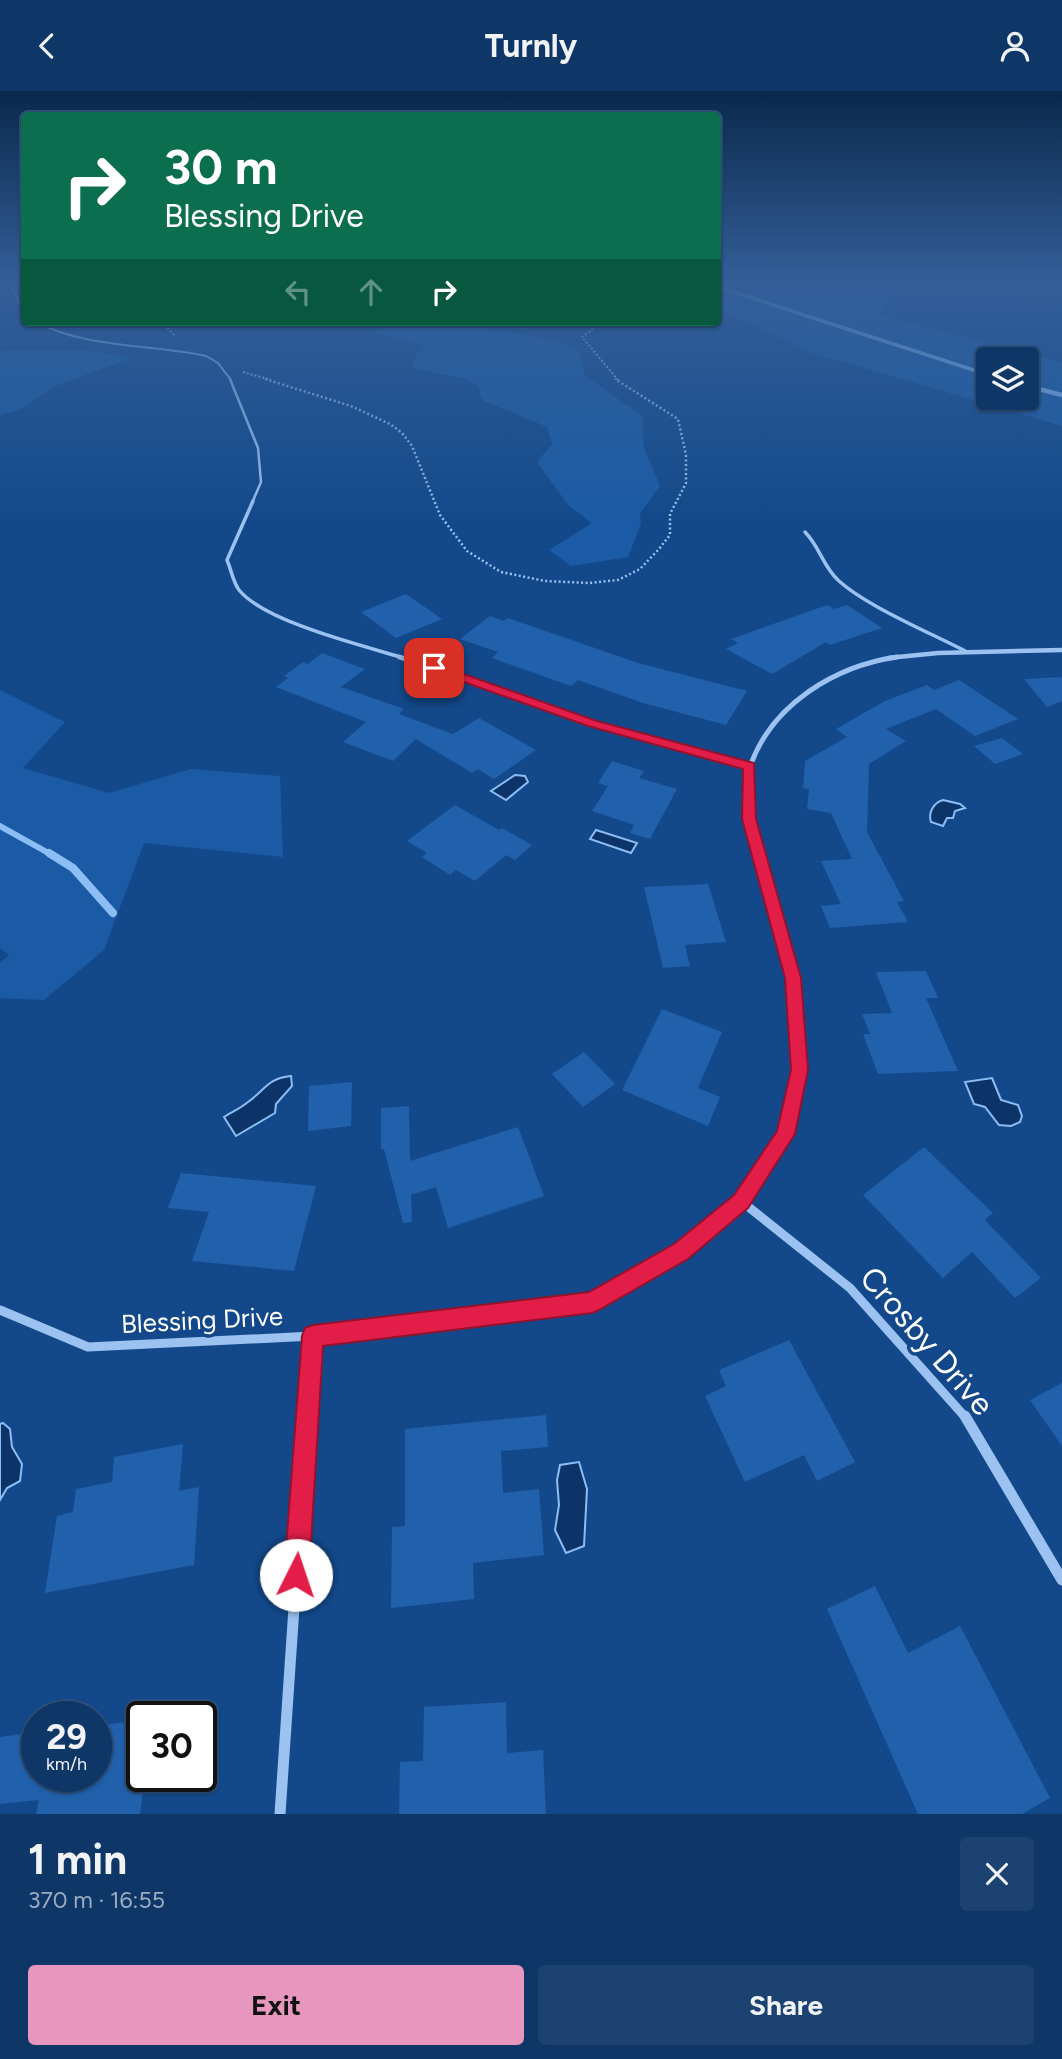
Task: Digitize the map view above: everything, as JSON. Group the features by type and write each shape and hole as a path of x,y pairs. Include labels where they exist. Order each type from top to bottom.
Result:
{"street":[{"name":"Blessing Drive","path":"0,1310 88,1347 313,1336 592,1302 681,1251 741,1202 785,1134 799,1070 793,978 749,819 750,766 774,721 809,690 846,671 893,657 1062,650"},
{"path":"434,668 593,723 750,766"},
{"name":"Crosby Drive","path":"741,1202 850,1288 962,1411 1062,1580"},
{"path":"280,1814 313,1336"}],"lane":[{"path":"217,362 232,381 258,448 261,482 228,560 239,590 257,605 284,618 434,668"},
{"path":"806,532 816,543 825,565 838,581 967,652"}],"path":[{"path":"232,369 324,398 385,421 401,432 412,446 428,490 447,527 467,552 490,569 511,577 555,583 600,584 625,578 651,562 670,535 668,515 686,488 685,451 678,419 612,377 601,362"}],"shaded area":[{"path":"0,362 120,362 55,386 21,409 0,415"},
{"path":"414,362 582,362 585,376 643,416 643,445 660,486 640,513 641,524 628,557 571,566 549,550 592,523 568,505 537,462 552,444 547,427 482,400 478,386 462,378 412,368"},
{"path":"845,362 976,362 976,401"},
{"path":"1039,362 1062,362 1062,426 1007,410 1039,410"},
{"path":"0,690 65,722 23,768 109,793 191,769 280,776 283,857 144,843 104,950 44,1000 0,998 0,963 9,955 0,948"},
{"path":"515,775 525,776 528,782 506,800 491,791"},
{"path":"943,800 965,808 955,811 953,818 947,818 943,826 931,822 930,815 934,806"},
{"path":"596,830 637,843 631,853 590,839"},
{"path":"291,1076 292,1086 276,1104 275,1113 236,1136 224,1117 272,1082"},
{"path":"992,1078 1001,1100 1018,1105 1022,1116 1020,1122 1011,1126 999,1125 985,1107 974,1104 965,1082"},
{"path":"3,1423 10,1429 12,1447 22,1464 20,1481 7,1488 0,1500 0,1424"},
{"path":"579,1462 587,1489 584,1546 566,1553 555,1530 559,1505 557,1480 560,1465"}],"building":[{"path":"406,594 442,619 396,638 361,612"},
{"path":"827,605 834,609 847,605 882,628 830,645 826,642 772,674 726,649 738,643 731,639"},
{"path":"490,616 504,621 508,618 638,663 747,691 726,725 643,703 578,680 571,686 492,658 498,652 460,639"},
{"path":"322,653 365,669 341,687 404,709 399,714 453,734 479,718 536,750 494,779 478,769 472,773 416,739 393,761 343,742 366,722 276,687 288,678 284,676 303,662 308,664"},
{"path":"1062,677 1062,701 1047,707 1024,679"},
{"path":"959,680 1018,719 975,736 936,709 886,729 906,741 869,764 867,832 904,901 897,902 908,922 830,928 821,906 841,904 821,861 852,859 831,813 807,809 809,789 803,788 805,761 847,737 836,729 885,701 927,685 934,690"},
{"path":"1002,738 1023,754 995,764 974,746"},
{"path":"612,761 644,771 639,778 677,789 650,839 630,833 634,825 592,811 608,786 598,783"},
{"path":"455,805 532,845 515,860 506,855 475,881 456,870 450,875 422,857 427,853 407,841"},
{"path":"708,884 726,942 685,945 690,966 663,968 644,887"},
{"path":"926,971 938,998 926,998 958,1071 878,1074 863,1034 870,1034 862,1014 892,1013 876,972"},
{"path":"662,1009 722,1032 698,1088 720,1097 708,1126 622,1090"},
{"path":"584,1052 615,1084 583,1107 552,1074"},
{"path":"352,1082 351,1126 308,1131 309,1086"},
{"path":"409,1106 410,1161 518,1127 544,1196 448,1228 436,1187 411,1195 412,1222 403,1223 384,1149 381,1149 381,1108"},
{"path":"924,1147 993,1213 985,1220 1041,1278 1015,1298 972,1252 943,1278 863,1195"},
{"path":"181,1173 316,1186 294,1271 192,1261 209,1212 168,1208"},
{"path":"789,1340 855,1462 817,1481 804,1455 745,1482 705,1396 726,1386 719,1370"},
{"path":"1062,1383 1062,1446 1030,1400"},
{"path":"546,1415 548,1447 501,1451 503,1493 539,1489 544,1555 473,1563 474,1599 391,1608 392,1527 405,1526 405,1429"},
{"path":"183,1444 179,1491 199,1487 194,1565 45,1593 57,1516 73,1512 76,1489 112,1482 114,1457"},
{"path":"875,1586 908,1653 960,1626 1050,1798 1022,1814 918,1814 827,1609"},
{"path":"506,1702 507,1753 543,1750 546,1814 399,1814 400,1762 423,1761 424,1707"},
{"path":"126,1722 126,1792 143,1792 140,1814 36,1814 39,1800 0,1804 0,1737 21,1734 21,1792 112,1792 112,1724"}],"waterway":[{"path":"950,362 976,371"},
{"path":"1039,389 1062,395"},
{"path":"0,826 52,855"},
{"path":"49,853 73,868 113,913"}],"route":[{"path":"296,1575 313,1336 592,1302 681,1251 741,1202 785,1134 799,1070 793,978 749,819 750,766 593,723 434,668"}]}
